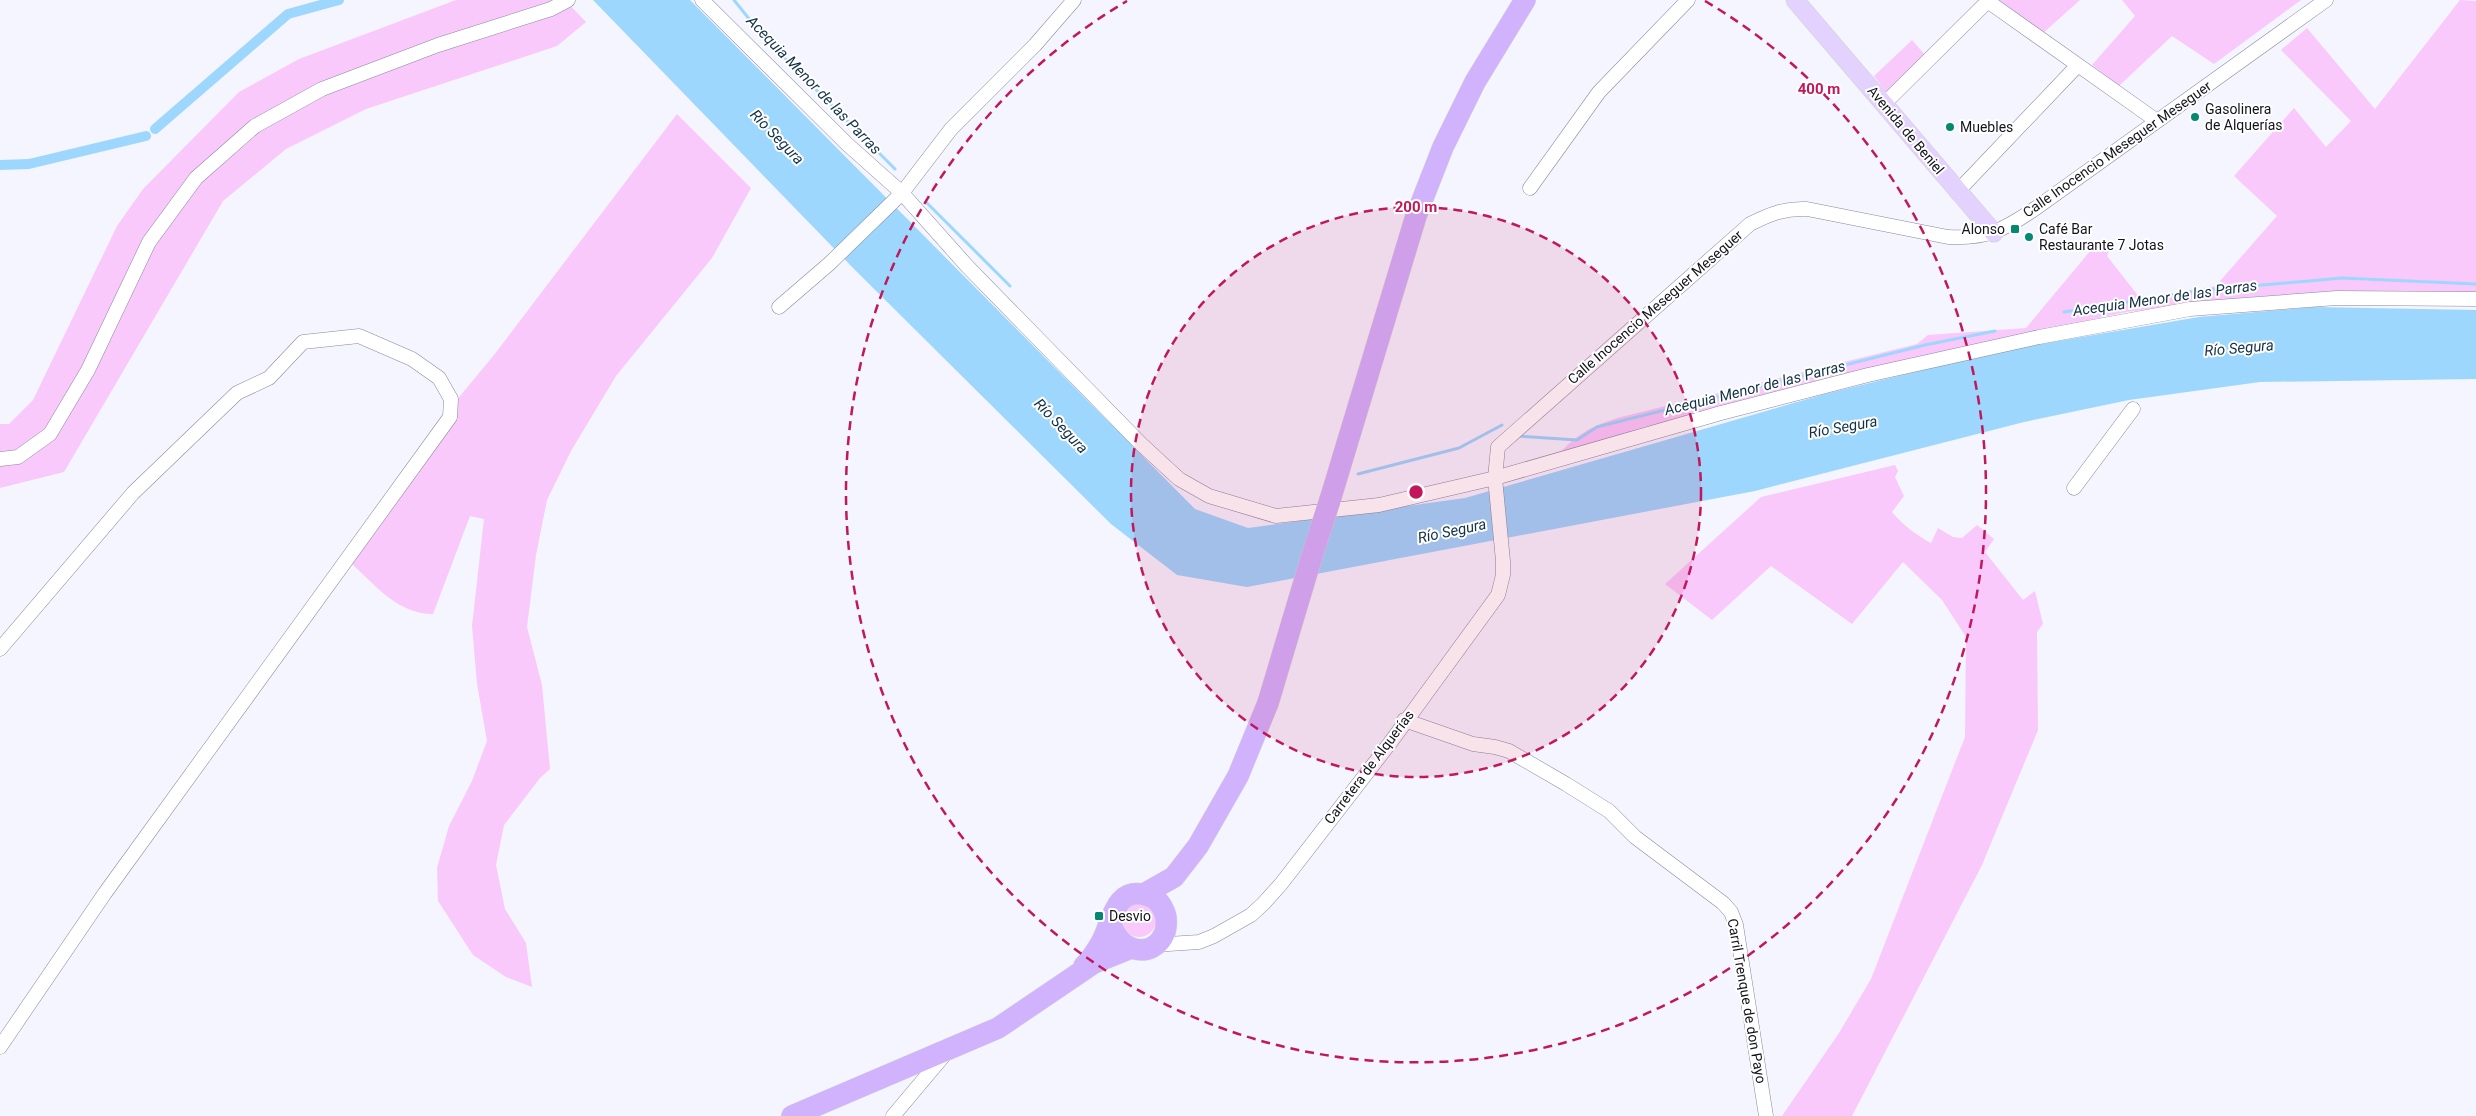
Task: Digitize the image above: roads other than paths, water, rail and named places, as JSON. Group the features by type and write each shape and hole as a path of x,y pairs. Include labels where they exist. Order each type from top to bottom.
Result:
{"highway":[{"path":"1070,980 1090,960 1111,922 1112,913 1121,900 1128,896 1144,894 1174,877 1198,846 1217,814 1252,745 1268,703 1413,225 1443,147 1475,82 1525,0"},
{"path":"792,1116 998,1028 1094,963 1131,948 1146,949 1153,946 1163,935 1174,877"},
{"path":"1144,894 1157,901 1166,917"},
{"path":"1111,922 1116,939 1131,948"}],"main road":[{"name":"Avenida de Beniel","path":"1795,0 1994,233"}],"street":[{"path":"0,459 18,457 50,434 88,370 149,242 196,178 255,126 322,89 438,45 551,10 568,0"},
{"path":"702,0 847,144 902,193 967,266 1141,444 1178,479 1209,496 1276,516 1379,505 1495,478 1721,413 1868,375 2039,337 2190,309 2337,298 2476,299"},
{"path":"778,307 830,264 902,193 951,129 1035,45 1074,0"},
{"path":"1530,188 1599,92 1688,0"},
{"name":"Calle Inocencio Meseguer Meseguer","path":"1502,550 1495,478 1498,447 1750,224 1776,212 1800,209 1948,237 1971,238 1994,233 2036,208 2326,0"},
{"path":"1884,104 1987,1 2157,121"},
{"path":"1958,191 2078,65"},
{"path":"0,649 133,493 237,393 269,378 304,342 358,336 412,359 439,378 451,399 450,417 105,893 0,1047"},
{"path":"2074,488 2133,409"},
{"name":"Carretera de Alquerías","path":"1153,946 1199,942 1229,929 1263,904 1384,750 1404,720 1456,654 1498,595 1503,574 1502,550"},
{"name":"Carril Trenque de don Payo","path":"1404,720 1472,744 1495,747 1509,752 1566,784 1609,810 1635,836 1723,903 1731,912 1736,926 1766,1116"},
{"path":"1166,917 1180,939 1187,943"},
{"path":"893,1116 950,1048"}],"water":[{"name":"Río Segura","path":"593,0 690,0 1195,509 1248,528 1465,498 1825,394 2000,351 2199,317 2314,307 2476,310 2476,379 2260,382 2129,400 2024,422 1755,491 1247,587 1177,575 1111,524 855,270"}],"waterway":[{"path":"155,129 288,14 339,0"},
{"name":"Acequia Menor de las Parras","path":"734,0 762,35 895,169"},
{"path":"0,165 29,164 146,136"},
{"name":"Acequia Menor de las Parras","path":"926,202 1010,286"},
{"name":"Acequia Menor de las Parras","path":"2064,312 2205,290 2342,278 2476,284"},
{"name":"Acequia Menor de las Parras","path":"1518,436 1577,440 1597,427 1925,345 1995,331"},
{"name":"Acequia Menor de las Parras","path":"1358,474 1459,448 1502,425"}],"place":[{"name":"Gasolinera de Alquerías","path":"2195,117"},
{"name":"Muebles","path":"1950,127"},
{"name":"Alonso","path":"2015,229"},
{"name":"Café Bar Restaurante 7 Jotas","path":"2029,237"},
{"name":"Desvio","path":"1099,916"}]}
